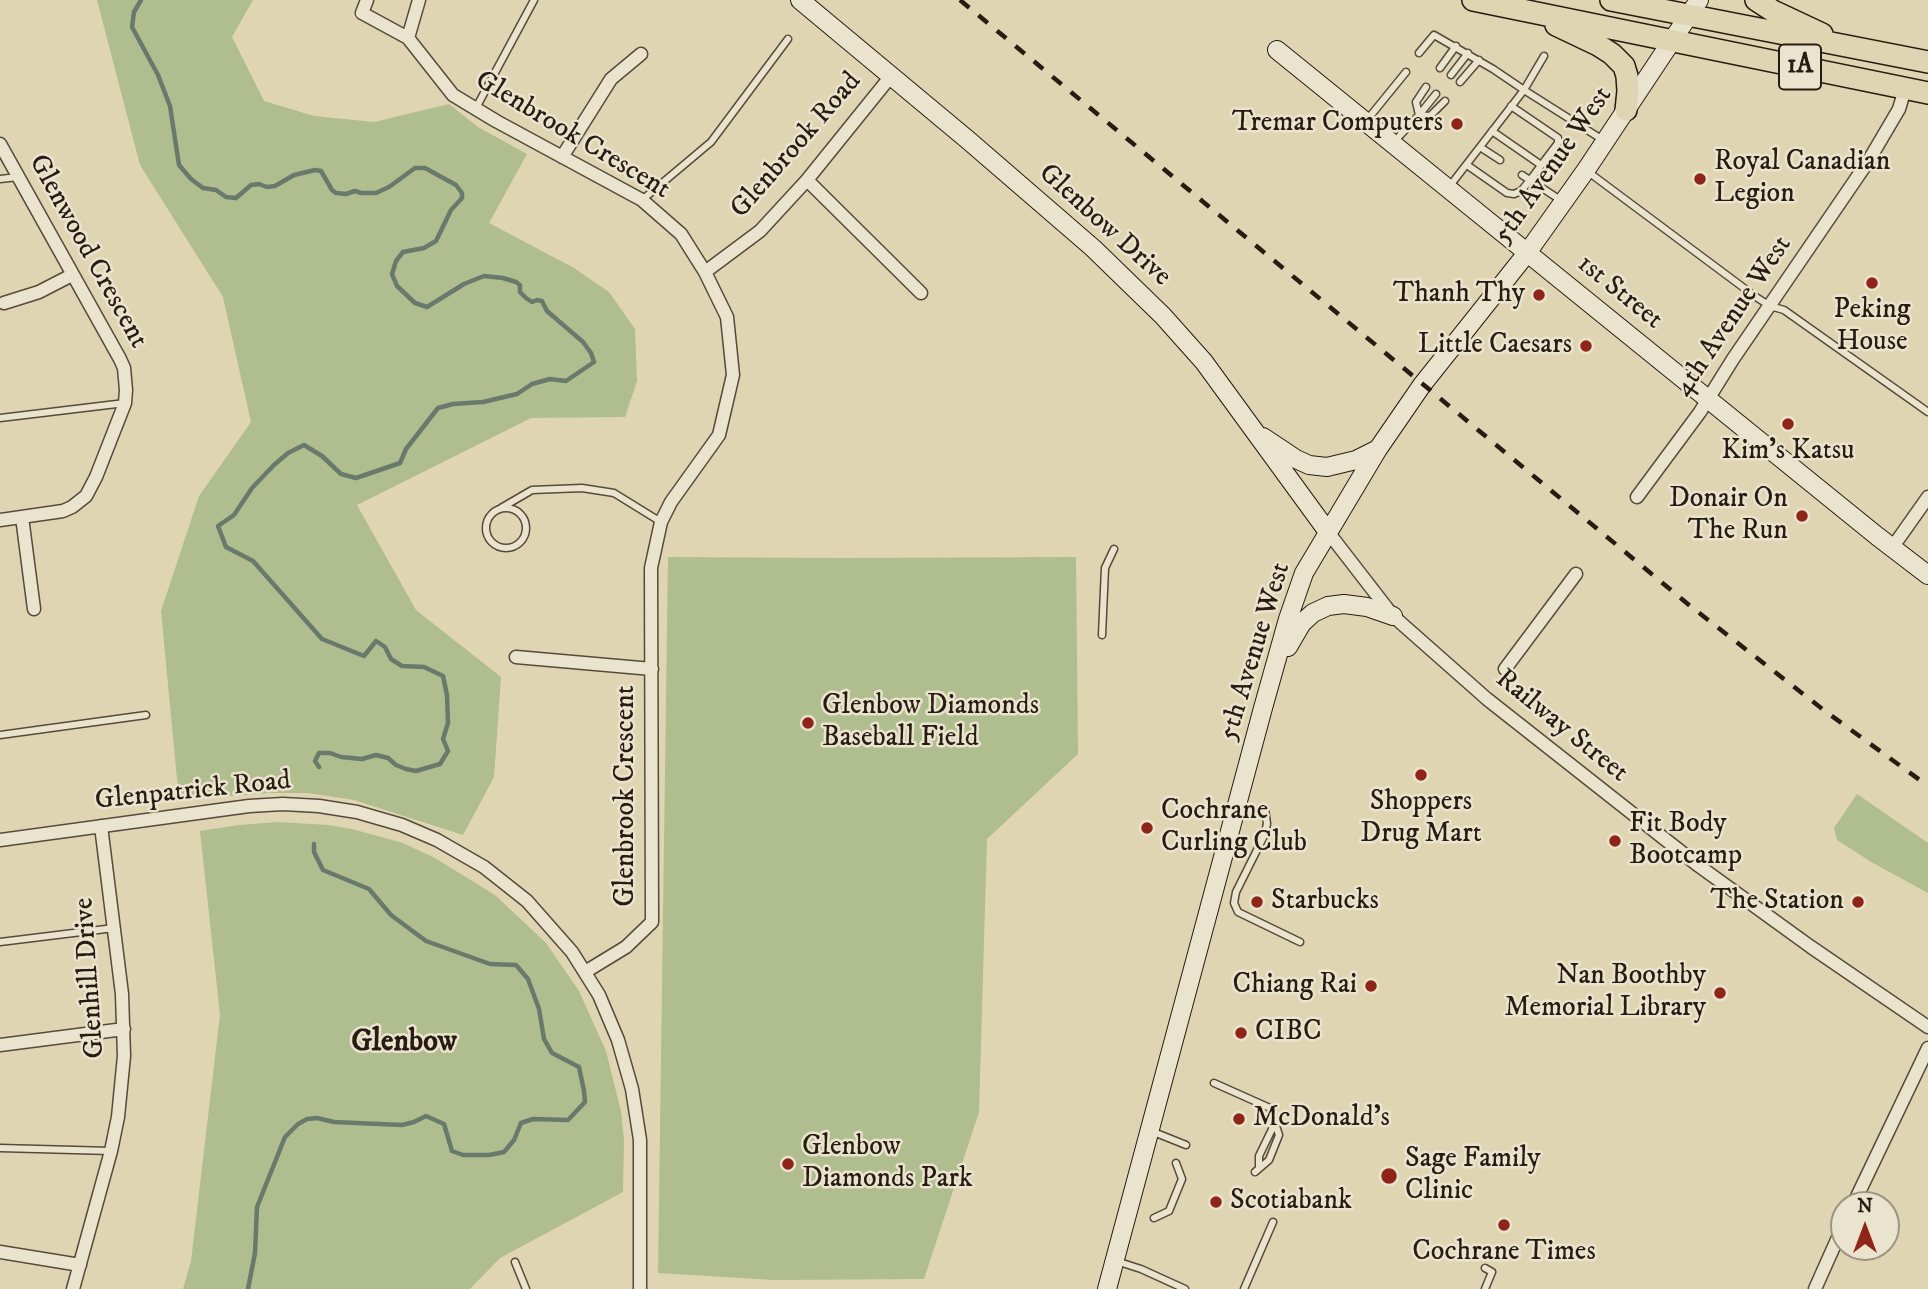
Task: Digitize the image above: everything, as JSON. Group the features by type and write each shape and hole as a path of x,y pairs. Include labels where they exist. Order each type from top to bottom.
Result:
{"main road":[{"name":"1A","path":"1474,0 1928,93"},
{"name":"1A","path":"1611,0 1694,8 1853,48 1928,62"},
{"path":"1756,0 1773,11 1853,48"},
{"path":"1525,10 1612,54 1624,66 1628,76 1626,110"}],"street":[{"path":"366,0 362,13 408,38 419,0"},
{"name":"Glenbow Drive","path":"800,0 1093,248 1163,316 1204,362 1328,532"},
{"name":"5th Avenue West","path":"1107,1289 1263,708 1304,573 1378,449 1422,385 1527,253 1694,8"},
{"name":"Glenbrook Crescent","path":"408,38 453,95 475,110 642,200 681,234 705,272 727,317 733,375 719,435 671,502 661,522 651,568 652,922 626,947 585,972"},
{"name":"1st Street","path":"1277,50 1928,575"},
{"path":"562,157 611,79 640,54"},
{"name":"Glenbrook Road","path":"705,272 760,231 807,180 891,76"},
{"name":"4th Avenue West","path":"1637,496 1708,400 1869,160 1899,109 1905,89"},
{"name":"Glenwood Crescent","path":"0,144 124,368 126,378 125,403 86,496 63,511 0,520"},
{"path":"807,180 921,293"},
{"path":"4,303 39,292 72,275"},
{"path":"1254,430 1309,465 1326,467 1344,464 1378,449"},
{"path":"1892,548 1928,497"},
{"path":"22,517 34,609"},
{"name":"Railway Street","path":"1328,532 1393,616 1487,699 1616,802 1811,947 1928,1027"},
{"path":"1505,669 1576,574"},
{"path":"1272,682 1292,639 1302,623 1313,613 1328,606 1345,604 1367,607 1393,616"},
{"name":"Glenbrook Crescent","path":"516,657 652,669"},
{"name":"Glenpatrick Road","path":"0,840 265,804 319,806 386,820 419,832 500,878 538,912 572,952 611,1022 624,1057 640,1140 640,1289"},
{"name":"Glenhill Drive","path":"73,1289 111,1151 121,1094 124,1029 101,826"},
{"path":"0,1045 124,1029"},
{"path":"1860,1191 1928,1048"},
{"path":"0,1252 80,1265"},
{"path":"1815,1289 1830,1255"}],"lane":[{"path":"475,110 534,0"},
{"path":"1419,53 1434,35 1457,46 1605,141"},
{"path":"642,200 711,142 788,39"},
{"path":"1440,68 1457,46"},
{"path":"1451,75 1468,53"},
{"path":"1448,189 1524,90 1544,56"},
{"path":"1460,82 1479,60"},
{"path":"1365,122 1406,72"},
{"path":"1419,115 1416,102 1426,87"},
{"path":"1392,144 1436,94"},
{"path":"1419,115 1430,116 1445,101"},
{"path":"1467,165 1507,193 1514,194 1521,191 1558,143 1558,138 1511,106"},
{"path":"1492,131 1541,165"},
{"path":"1480,147 1500,160"},
{"path":"1586,170 1770,306 1784,310 1928,412"},
{"path":"1522,176 1563,202"},
{"path":"0,179 18,177"},
{"path":"0,418 125,403"},
{"path":"500,508 514,509 524,518 526,524 526,531 520,543 508,548 495,545 486,535 489,516 500,508 532,490 582,488 614,493 661,522"},
{"path":"1102,635 1105,568 1114,549"},
{"path":"0,735 146,715"},
{"path":"1265,808 1267,824 1264,836 1236,892 1234,903 1238,912 1300,942"},
{"path":"0,942 114,928"},
{"path":"1214,1083 1270,1108 1275,1122 1259,1156 1257,1169"},
{"path":"1149,1131 1186,1145"},
{"path":"0,1148 111,1151"},
{"path":"1154,1218 1169,1211 1182,1179 1176,1163"},
{"path":"1244,1289 1273,1222"},
{"path":"1114,1260 1185,1289"},
{"path":"515,1262 526,1289"},
{"path":"1485,1268 1492,1272 1485,1289"}],"green space":[{"path":"97,0 253,0 232,37 264,101 314,116 374,122 449,104 478,127 527,154 489,223 574,268 609,292 635,329 637,381 625,417 531,418 357,505 416,610 501,677 494,777 463,835 354,800 308,793 269,793 179,800 161,611 199,496 251,422 223,297 140,165"},
{"path":"668,557 1076,557 1078,754 987,839 979,1112 924,1279 774,1280 658,1273"},
{"path":"1857,794 1928,843 1928,893 1837,840 1834,828"},
{"path":"278,822 352,829 403,843 435,858 495,895 546,943 579,991 606,1051 621,1111 624,1140 623,1192 500,1258 470,1289 183,1289 191,1261 220,1015 200,831"}],"waterway":[{"path":"141,0 134,12 132,27 158,75 170,106 179,165 191,179 203,188 236,198 251,185 275,186 294,175 315,170 321,171 336,193 376,193 415,168 425,168 456,185 462,198 451,210 436,241 424,248 403,252 396,261 392,274 397,286 415,303 427,307 464,284 484,276 516,282 526,298 532,302 542,301 547,311 583,342 594,362 566,381 550,379 532,384 517,394 438,408 406,449 400,463 356,478 341,474 322,456 304,445 288,453 274,465 252,488 234,515 218,526 226,547 253,561 322,639 364,656 376,641 385,647 391,659 402,666 424,667 443,676 448,723 443,739 448,751 440,764 416,771 376,755 362,759 319,753 315,761 319,767"},
{"path":"248,1289 255,1253 257,1207 285,1137 307,1119 402,1125 426,1116 444,1124 452,1151 463,1155 489,1155 504,1152 514,1140 521,1123 533,1119 568,1120 585,1102 579,1067 552,1053 544,1039 539,1009 528,979 516,965 490,964 426,941 391,915 369,889 323,870 314,852 314,844"}],"railway":[{"path":"960,0 1689,605 1825,711 1928,786"}],"place":[{"name":"Tremar Computers","path":"1457,124"},
{"name":"Royal Canadian Legion","path":"1700,179"},
{"name":"Peking House","path":"1872,283"},
{"name":"Thanh Thy","path":"1539,295"},
{"name":"Little Caesars","path":"1586,346"},
{"name":"Kim's Katsu","path":"1788,424"},
{"name":"Donair On The Run","path":"1802,516"},
{"name":"Glenbow Diamonds Baseball Field","path":"808,723"},
{"name":"Shoppers Drug Mart","path":"1421,775"},
{"name":"Cochrane Curling Club","path":"1147,828"},
{"name":"Fit Body Bootcamp","path":"1615,841"},
{"name":"Starbucks","path":"1257,902"},
{"name":"The Station","path":"1858,902"},
{"name":"Chiang Rai","path":"1371,986"},
{"name":"Nan Boothby Memorial Library","path":"1720,993"},
{"name":"CIBC","path":"1241,1033"},
{"name":"McDonald's","path":"1239,1119"},
{"name":"Glenbow Diamonds Park","path":"788,1164"},
{"name":"Sage Family Clinic","path":"1389,1176"},
{"name":"Scotiabank","path":"1216,1202"},
{"name":"Cochrane Times","path":"1504,1225"}],"district":[{"name":"Glenbow","path":"404,1044"}]}
